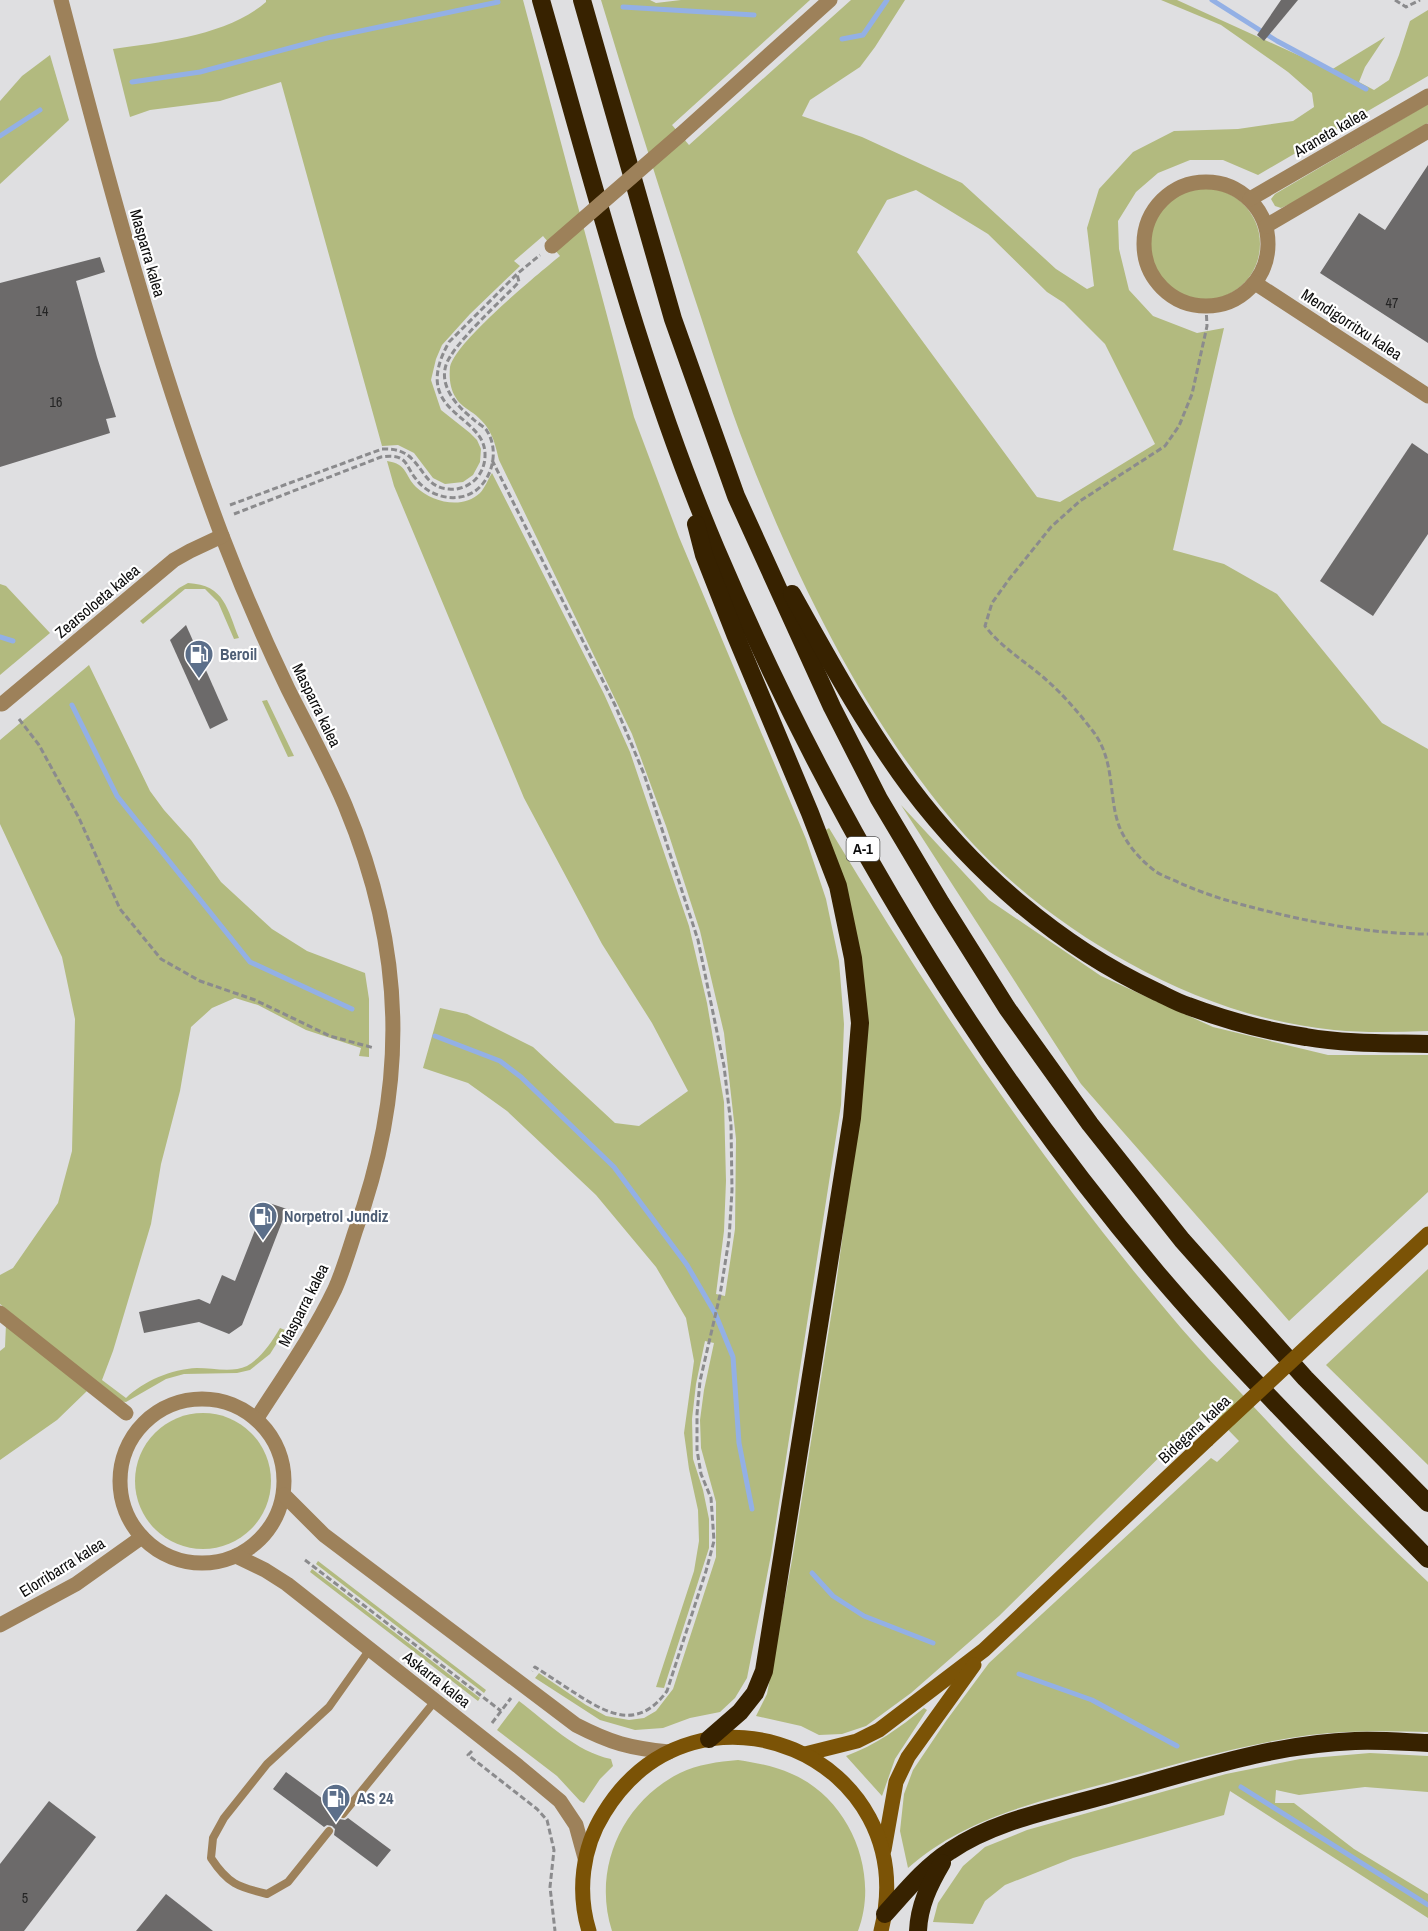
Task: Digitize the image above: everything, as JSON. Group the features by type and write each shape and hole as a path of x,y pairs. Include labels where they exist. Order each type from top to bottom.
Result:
{"highway":[{"name":"A-1","path":"541,0 637,335 679,455 716,548 794,720 844,816 900,913 976,1033 1057,1147 1158,1274 1281,1410 1428,1558"},
{"name":"A-1","path":"582,0 673,319 736,496 832,707 879,799 941,903 1008,1008 1090,1124 1182,1240 1305,1378 1428,1503"},
{"path":"679,455 704,555 838,886 854,958 860,1023 852,1118 764,1671 755,1693 740,1712 709,1739"},
{"path":"736,496 853,704 910,787 955,842 1005,890 1064,938 1119,974 1186,1006 1240,1023 1306,1037 1428,1044"},
{"path":"885,1925 909,1886 949,1851 981,1833 1029,1816 1253,1755 1354,1741 1428,1743"},
{"path":"918,1931 918,1918 924,1896 949,1851"}],"street":[{"name":"Masparra kalea","path":"61,0 133,267 167,380 222,536 285,682 344,802 378,902 390,964 393,1009 390,1100 369,1195 335,1287 302,1351 257,1418"},
{"path":"552,246 830,0"},
{"name":"Araneta kalea","path":"1250,199 1428,96"},
{"path":"1266,225 1428,131"},
{"path":"1214,181 1234,187 1250,199 1260,211 1266,225 1268,256 1255,283 1240,296 1222,304 1206,306 1182,302 1165,291 1152,276 1144,258 1143,237 1148,218 1160,201 1175,189 1194,182 1214,181"},
{"name":"Mendigorritxu kalea","path":"1255,283 1428,396"},
{"name":"Zearsoloeta kalea","path":"2,704 174,560 222,536"},
{"name":"Bidegana kalea","path":"805,1754 857,1741 879,1730 984,1650 1428,1234"},
{"path":"0,1313 126,1413"},
{"path":"211,1399 236,1405 257,1418 271,1434 280,1453 285,1474 284,1495 278,1514 267,1532 253,1546 236,1556 216,1562 196,1563 176,1559 158,1550 142,1537 128,1516 121,1492 121,1468 129,1444 143,1424 163,1408 186,1400 211,1399"},
{"path":"284,1495 324,1535 576,1725 609,1742 636,1749 669,1752"},
{"name":"Elorribarra kalea","path":"0,1625 76,1584 142,1537"},
{"name":"Askarra kalea","path":"236,1556 287,1584 560,1801 576,1825 585,1858"},
{"name":"Bidegana kalea","path":"884,1856 896,1782 908,1757 984,1650"},
{"path":"588,1931 582,1888 585,1858 596,1825 615,1795 639,1770 669,1752 709,1739 742,1737 775,1742 805,1754 828,1768 847,1786 863,1807 875,1830 884,1856 887,1885 885,1925"}],"lane":[{"path":"329,1831 288,1882 267,1894 243,1888 222,1875 211,1858 213,1838 224,1818 267,1764 329,1707 370,1649"},
{"path":"343,1814 435,1701"}],"path":[{"path":"1395,0 1406,7 1420,0"},
{"path":"230,504 382,449 395,449 406,453 414,460 424,476 441,489 462,488 472,483 484,465 486,454 479,434 456,416 441,394 438,379 444,352 449,342 517,274 552,246"},
{"path":"234,514 381,457 392,455 403,460 417,481 430,492 447,497 462,497 475,491 492,468 491,442 487,430 459,407 452,398 445,376 446,365 454,350 519,282 517,274"},
{"path":"1206,306 1207,326 1192,394 1179,426 1165,446 1080,501 1051,527 992,603 985,626 1004,647 1046,679 1081,716 1097,737 1110,769 1115,812 1123,836 1135,852 1156,872 1195,890 1229,902 1325,925 1428,934"},
{"path":"492,460 615,705 644,774 698,940 724,1066 731,1125 732,1190 729,1239 720,1295 700,1381 697,1414 697,1450 701,1474 711,1498 714,1541 667,1691 658,1704 644,1713 617,1716 601,1710 535,1667 468,1755 537,1809 547,1820 554,1850 550,1887 555,1931"},
{"path":"19,719 39,745 80,818 120,909 161,959 200,981 255,1000 330,1036 374,1048"},
{"path":"305,1560 501,1711"}],"green space":[{"path":"266,0 523,0 634,417 679,537 806,839 826,899 839,961 844,1024 841,1105 771,1555 747,1678 735,1698 720,1712 690,1718 663,1728 635,1730 600,1720 535,1678 539,1673 606,1716 629,1720 644,1718 656,1711 673,1689 716,1557 716,1502 701,1448 700,1420 714,1343 705,1341 696,1384 692,1419 693,1459 709,1519 709,1548 664,1688 656,1687 694,1571 699,1541 698,1510 684,1433 694,1361 686,1318 656,1267 596,1195 507,1111 468,1083 423,1068 440,1008 467,1014 533,1047 615,1123 639,1126 688,1091 652,1023 602,944 524,798 394,486 387,461 402,467 412,483 430,497 447,502 456,503 473,498 482,491 492,473 604,694 630,752 689,926 707,1003 724,1102 726,1181 724,1231 716,1294 725,1296 735,1229 736,1139 724,1033 700,931 666,826 632,734 499,460 491,434 479,418 457,400 450,383 450,367 466,342 499,309 560,256 543,236 514,261 520,266 470,314 442,345 436,359 431,380 441,410 470,433 477,440 481,449 480,462 473,475 463,482 445,484 433,478 414,453 398,445 382,446 281,82 220,101 150,110 130,117 113,49 173,40 214,30 251,13"},
{"path":"601,0 650,0 656,3 681,0 810,0 672,125 689,145 851,0 905,0 860,67 810,100 802,116 862,137 962,183 1056,269 1087,289 1094,286 1087,228 1099,189 1133,152 1174,131 1238,129 1293,121 1314,107 1312,93 1288,72 1221,25 1161,0 1177,0 1331,70 1385,37 1365,67 1359,82 1374,90 1389,80 1410,21 1428,10 1428,76 1258,175 1223,160 1190,160 1158,173 1136,192 1118,221 1119,249 1129,290 1153,316 1197,333 1224,328 1173,550 1224,564 1277,594 1382,723 1428,749 1428,1031 1357,1032 1307,1027 1228,1007 1177,987 1104,949 1056,917 1011,881 951,819 919,778 861,691 811,598 767,502 719,372","holes":["916,190 988,234 1047,292 1064,303 1105,344 1155,444 1060,502 1037,497 857,252 887,200"]},
{"path":"50,55 69,120 0,184 0,101 22,76"},
{"path":"1428,104 1428,123 1290,204 1281,208 1275,206 1271,199 1275,194"},
{"path":"1204,188 1225,193 1243,205 1255,223 1260,244 1255,265 1243,283 1225,295 1204,300 1183,295 1165,283 1153,265 1148,244 1153,223 1165,205 1183,193"},
{"path":"188,583 210,588 223,600 239,638 234,639 218,602 205,589 185,589 143,624 140,621"},
{"path":"0,584 6,586 50,633 0,675"},
{"path":"89,665 150,791 191,840 221,882 272,929 307,951 365,973 369,999 369,1057 359,1056 361,1048 306,1030 258,1005 235,998 212,1008 191,1027 180,1091 161,1164 151,1224 113,1351 102,1380 126,1398 150,1381 168,1373 197,1368 229,1370 241,1368 262,1354 280,1328 285,1330 270,1354 250,1370 237,1373 184,1374 166,1379 126,1402 117,1401 0,1304 0,1275 13,1268 58,1203 72,1151 75,1019 62,957 0,824 0,740"},
{"path":"267,700 294,756 288,757 262,701"},
{"path":"901,805 989,900 1101,976 1213,1027 1328,1055 1428,1055 1428,1192 1289,1321 1081,1084"},
{"path":"829,828 910,959 994,1086 1084,1209 1188,1336 1309,1465 1428,1582 1428,1732 1325,1733 1234,1749 1057,1796 1004,1813 953,1836 908,1868 900,1831 904,1794 913,1770 989,1663 1211,1458 1217,1462 1239,1441 1208,1409 999,1616 911,1693 866,1726 842,1734 819,1735 801,1726 756,1716 767,1694 792,1560 836,1285 861,1098 866,1041 824,831"},
{"path":"1428,1269 1428,1465 1326,1365"},
{"path":"6,1324 87,1391 57,1420 0,1460 0,1351 5,1347"},
{"path":"203,1413 229,1418 251,1433 266,1455 271,1481 266,1507 251,1529 229,1544 203,1549 177,1544 155,1529 140,1507 135,1481 140,1455 155,1433 177,1418"},
{"path":"318,1561 486,1690 484,1693 316,1564"},
{"path":"312,1569 480,1698 478,1701 310,1572"},
{"path":"519,1701 574,1743 611,1759 613,1766 600,1779 584,1803 557,1776 497,1730"},
{"path":"924,1708 927,1710 895,1759 882,1796 846,1756 887,1735"},
{"path":"1370,1753 1428,1756 1428,1792 1365,1787 1299,1795 1276,1790 1275,1803 1294,1803 1354,1849 1428,1894 1428,1918 1230,1791 1224,1815 1073,1858 1005,1885 985,1901 973,1924 933,1922 938,1903 963,1866 985,1847 1027,1830 1226,1774 1300,1759"},
{"path":"738,1760 792,1774 812,1786 830,1801 844,1819 855,1840 862,1862 865,1886 864,1909 858,1931 612,1931 607,1908 606,1884 609,1861 628,1819 642,1801 680,1773 701,1765"}],"building":[{"path":"1281,0 1298,0 1264,41 1257,35"},
{"path":"1428,165 1428,343 1320,273 1359,213 1385,230"},
{"path":"100,257 105,272 76,281 116,417 106,419 110,433 0,467 0,283"},
{"path":"1412,443 1428,454 1428,534 1373,616 1320,581"},
{"name":"Beroil","path":"186,625 228,720 210,729 170,640"},
{"name":"Norpetrol Jundiz","path":"266,1202 287,1209 242,1325 229,1334 199,1322 144,1333 139,1312 199,1299 210,1304 222,1275 235,1281"},
{"name":"AS 24","path":"286,1772 338,1810 339,1819 348,1818 391,1850 377,1867 334,1835 335,1829 332,1826 324,1827 273,1789"},
{"path":"49,1801 96,1837 24,1931 0,1931 0,1864"},
{"path":"166,1894 213,1931 136,1931"}],"waterway":[{"path":"842,39 863,35 887,0"},
{"path":"1212,0 1277,41 1366,89"},
{"path":"132,82 200,72 327,38 498,2"},
{"path":"623,7 754,15"},
{"path":"0,136 40,110"},
{"path":"0,637 13,641"},
{"path":"72,705 117,796 250,962 352,1009"},
{"path":"435,1036 500,1061 521,1077 614,1167 687,1265 715,1313 733,1357 739,1443 752,1509"},
{"path":"812,1573 833,1596 864,1616 933,1643"},
{"path":"1019,1674 1092,1700 1177,1746"},
{"path":"1241,1787 1428,1905"}],"place":[{"name":"Beroil","path":"199,680"},
{"name":"Norpetrol Jundiz","path":"263,1242"},
{"name":"AS 24","path":"336,1824"}]}
